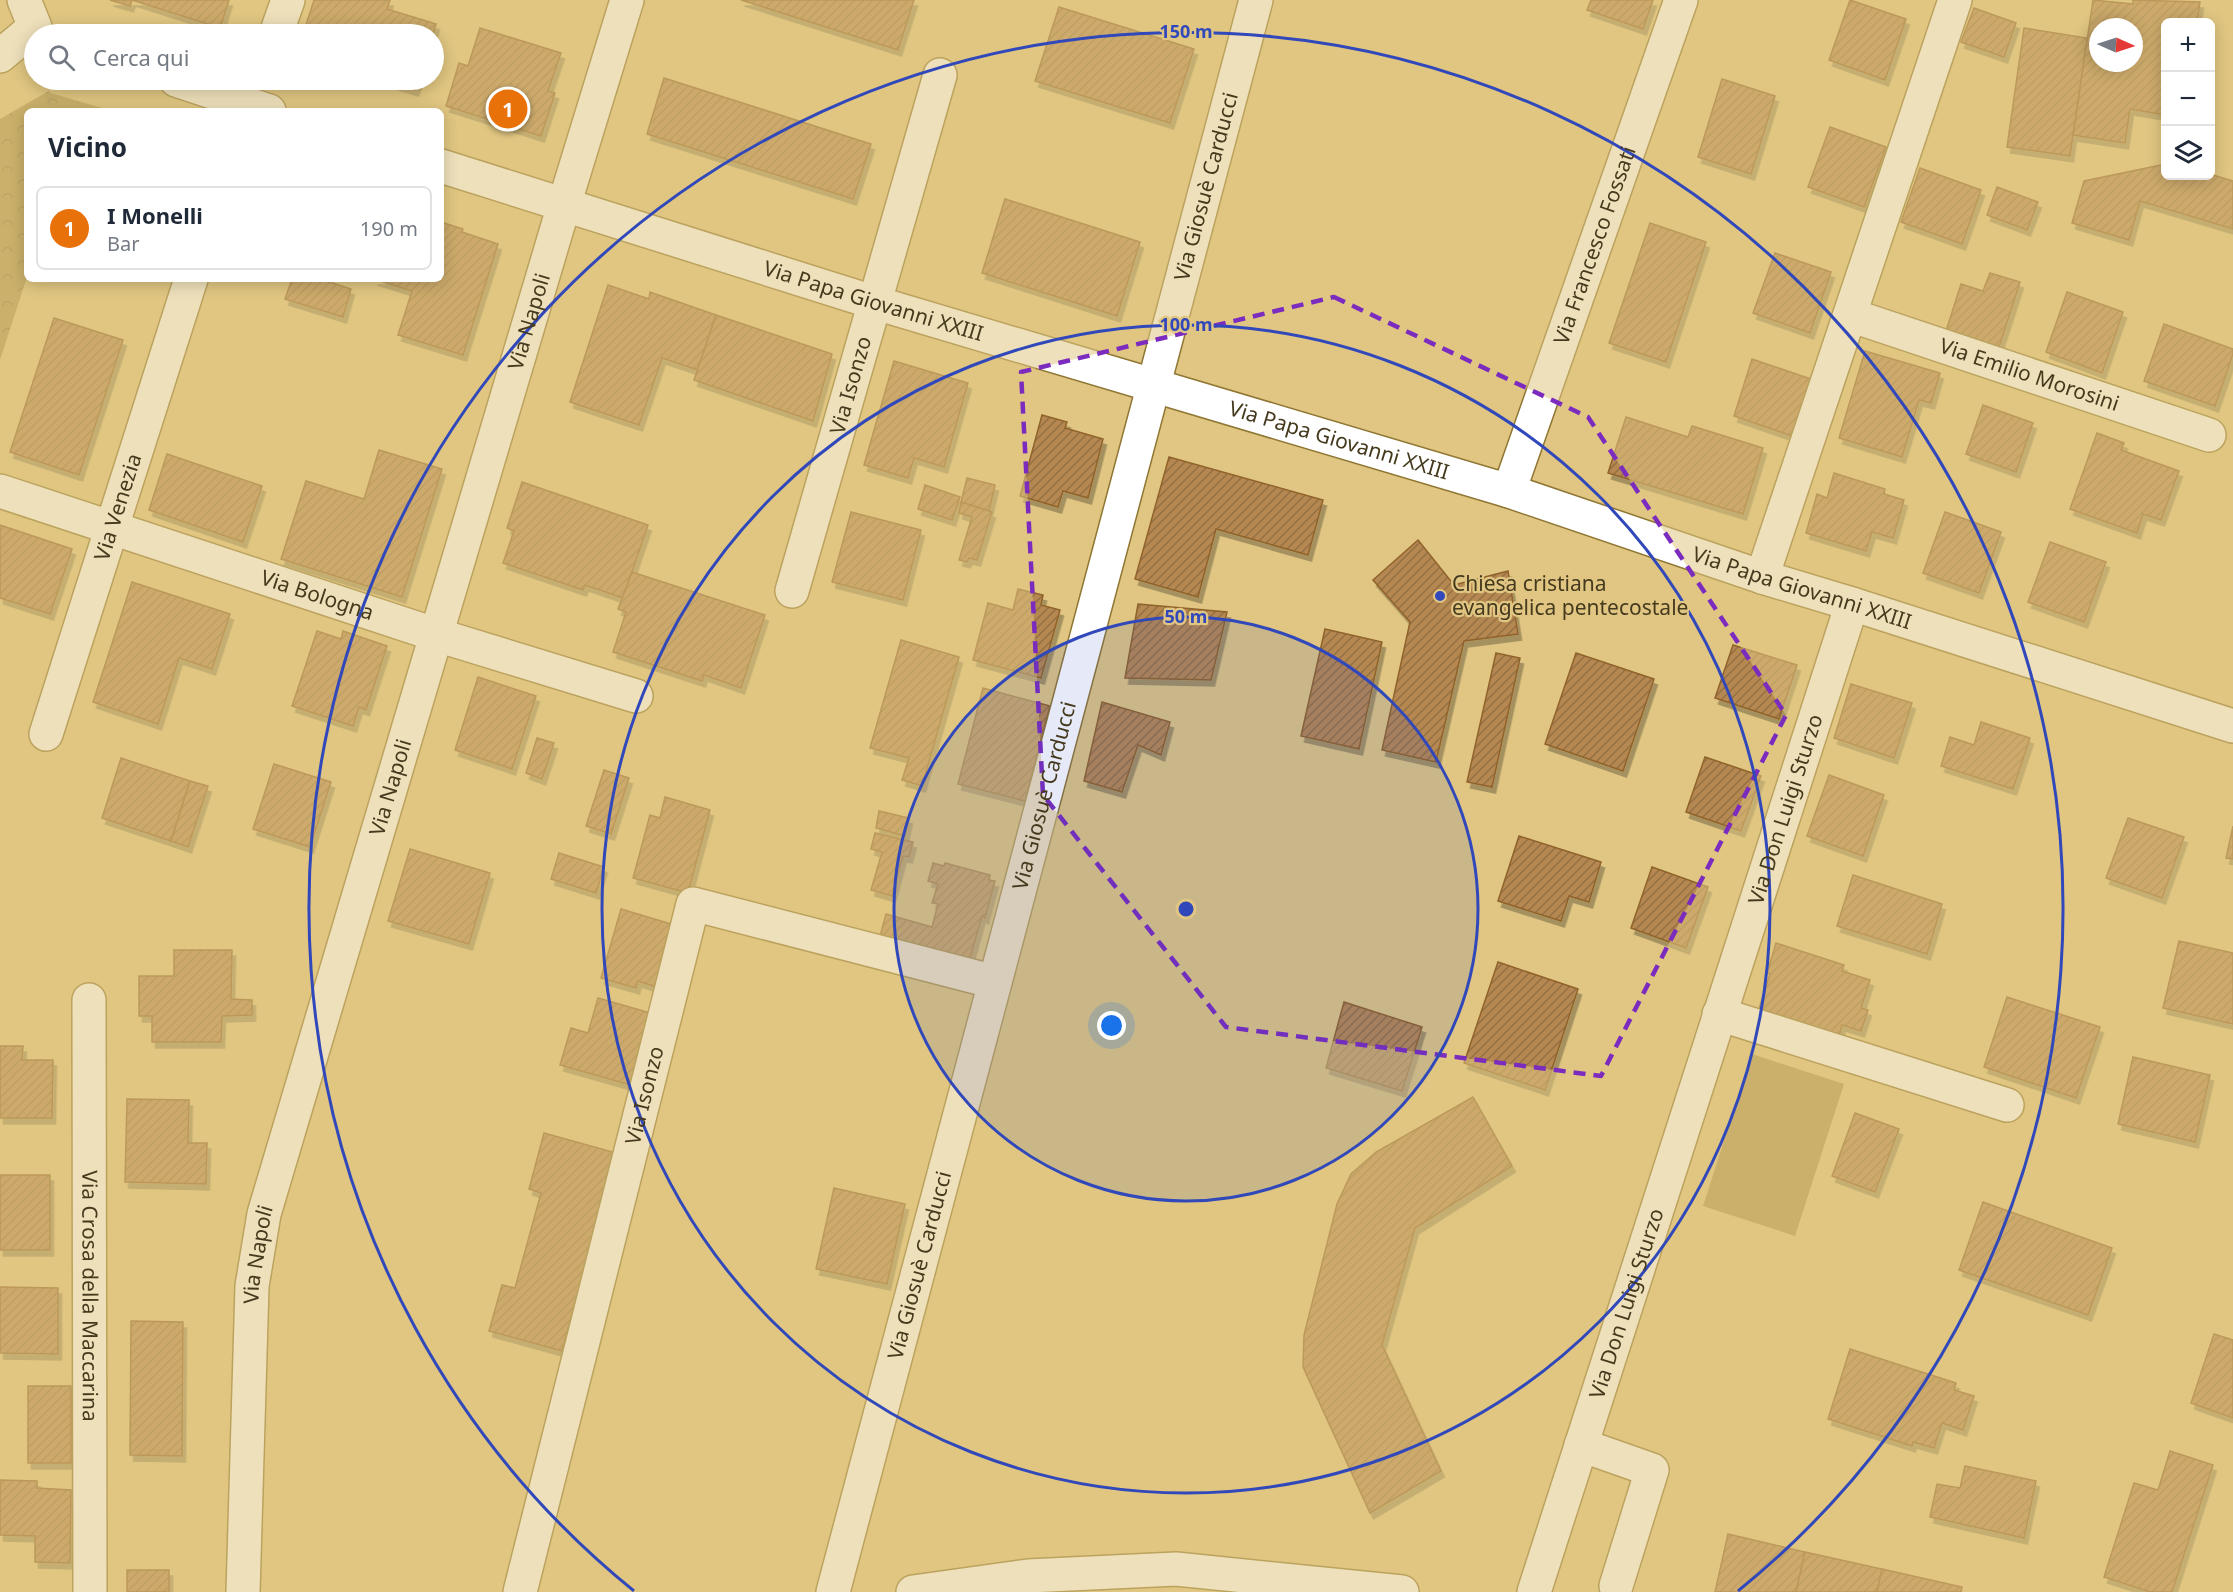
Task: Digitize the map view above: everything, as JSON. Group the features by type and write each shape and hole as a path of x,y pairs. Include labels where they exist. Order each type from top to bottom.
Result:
{"street":[{"path":"280,24 288,0"},
{"name":"Via Napoli","path":"243,1592 252,1286 264,1214 627,0"},
{"name":"Via Giosuè Carducci","path":"833,1592 1256,0"},
{"name":"Via Francesco Fossati","path":"1509,490 1681,0"},
{"path":"1762,577 1955,0"},
{"path":"0,56 24,33"},
{"name":"Via Isonzo","path":"792,591 940,75"},
{"path":"213,90 258,102"},
{"name":"Via Papa Giovanni XXIII","path":"444,167 876,303 1509,490 1762,577 1852,603 2233,726"},
{"name":"Via Venezia","path":"46,734 190,282"},
{"name":"Via Emilio Morosini","path":"1850,315 2209,435"},
{"name":"Via Bologna","path":"0,491 437,635 636,696"},
{"name":"Via Don Luigi Sturzo","path":"1534,1592 1852,603"},
{"name":"Via Isonzo","path":"519,1592 693,904 995,982"},
{"name":"Via Crosa della Maccarina","path":"89,1000 90,1592"},
{"path":"1719,1014 2007,1104"},
{"path":"1581,1445 1652,1470 1616,1586"},
{"path":"913,1592 1027,1584 1176,1569 1402,1592"}],"path":[{"path":"47,90 52,108"}],"highlighted area":[{"path":"1334,297 1588,417 1786,715 1601,1076 1226,1027 1043,795 1021,372"}],"green space":[{"path":"47,92 102,108 24,108 25,282 0,360 0,119"},
{"path":"1752,1054 1844,1084 1795,1236 1703,1206"}],"building":[{"path":"110,0 132,0 130,6"},
{"path":"132,0 229,0 221,24 207,24"},
{"path":"314,0 390,0 387,9 436,24 306,24"},
{"path":"741,0 914,0 898,50"},
{"path":"1591,0 1653,0 1643,29 1587,10"},
{"path":"1850,0 1906,19 1885,80 1829,60"},
{"path":"2093,0 2133,4 2133,0 2200,2 2198,18 2161,18 2161,114 2130,109 2125,143 2073,135 2089,27 2089,72 2143,72 2143,18 2090,18"},
{"path":"1059,7 1194,49 1170,123 1035,81"},
{"path":"1974,8 2016,23 2004,57 1961,42"},
{"path":"480,28 561,53 548,91 555,93 541,136 446,106 459,63 468,66"},
{"path":"2024,28 2087,38 2070,156 2007,147"},
{"path":"664,78 871,144 853,199 647,134"},
{"path":"1722,79 1775,96 1751,174 1698,157"},
{"path":"1830,127 1886,147 1864,207 1808,187"},
{"path":"2161,165 2161,180 2215,180 2215,176 2233,181 2233,229 2140,201 2129,240 2072,223 2084,181"},
{"path":"1920,168 1981,190 1962,244 1901,222"},
{"path":"1997,187 2038,202 2027,230 1987,215"},
{"path":"1005,199 1140,242 1117,316 982,273"},
{"path":"444,223 463,229 462,232 498,244 463,355 398,335 412,291 384,282 444,282"},
{"path":"1650,223 1706,242 1666,362 1609,343"},
{"path":"1775,253 1831,272 1810,333 1753,313"},
{"path":"1990,273 2020,282 1999,347 1946,331 1961,284 1983,291"},
{"path":"291,282 330,282 351,289 343,317 285,299"},
{"path":"608,285 649,299 650,292 716,315 698,370 662,358 639,425 570,402"},
{"path":"2067,292 2123,312 2102,373 2046,352"},
{"path":"716,315 832,354 813,421 694,380"},
{"path":"54,318 123,340 79,475 10,452"},
{"path":"2164,324 2233,349 2215,406 2144,381"},
{"path":"1865,351 1940,373 1931,403 1919,400 1902,457 1839,438"},
{"path":"1752,359 1811,379 1792,436 1734,416"},
{"path":"894,361 968,383 944,467 914,458 908,478 864,465"},
{"path":"1983,405 2033,423 2016,472 1966,454"},
{"path":"1042,415 1067,422 1065,428 1103,439 1088,498 1063,491 1058,507 1020,496"},
{"path":"1626,417 1688,437 1692,426 1763,448 1743,514 1608,473"},
{"path":"2097,433 2124,443 2121,450 2179,471 2161,520 2143,514 2137,533 2070,509"},
{"path":"379,450 442,469 402,597 281,559 306,481 364,499"},
{"path":"167,454 262,486 243,542 149,510"},
{"path":"1169,457 1323,500 1308,555 1216,529 1198,597 1135,579"},
{"path":"1834,473 1885,489 1884,494 1904,500 1893,538 1872,532 1866,551 1806,533 1817,494 1827,498"},
{"path":"967,478 995,485 989,511 961,502"},
{"path":"522,482 648,525 623,598 585,585 583,590 503,563 514,531 507,528"},
{"path":"925,485 960,497 952,520 918,509"},
{"path":"961,502 992,512 977,560 969,558 967,562 959,560 972,517 959,513"},
{"path":"851,512 921,530 903,600 832,582"},
{"path":"1945,512 2001,532 1979,593 1923,573"},
{"path":"0,525 72,549 50,614 0,598"},
{"path":"1418,540 1454,585 1508,571 1518,634 1464,641 1436,762 1382,750 1410,622 1373,580"},
{"path":"2050,542 2106,562 2084,622 2028,602"},
{"path":"632,572 765,615 741,688 704,675 702,681 613,652 626,612 618,609"},
{"path":"132,582 230,614 212,669 179,658 158,724 93,702"},
{"path":"1018,589 1043,595 1041,605 1060,610 1041,678 973,660 988,603 1013,610"},
{"path":"1138,604 1227,612 1211,680 1125,678"},
{"path":"1325,629 1382,642 1359,749 1301,736"},
{"path":"317,631 341,639 343,631 387,646 366,710 359,707 353,726 292,706"},
{"path":"901,640 959,657 922,786 902,780 909,758 870,748"},
{"path":"1733,645 1797,665 1779,719 1715,698"},
{"path":"1496,653 1520,658 1492,787 1467,782"},
{"path":"1576,653 1654,679 1623,771 1545,744"},
{"path":"478,677 536,696 512,769 455,750"},
{"path":"1851,684 1912,703 1894,758 1834,738"},
{"path":"983,688 1050,706 1025,801 958,784"},
{"path":"1102,702 1170,722 1161,755 1138,745 1122,792 1084,781"},
{"path":"1981,722 2030,738 2013,789 1941,766 1950,737 1974,745"},
{"path":"537,738 554,743 542,779 526,773"},
{"path":"1705,757 1761,776 1741,831 1686,812"},
{"path":"121,758 190,781 171,841 102,818"},
{"path":"274,764 331,782 310,847 253,829"},
{"path":"604,770 629,778 611,834 586,826"},
{"path":"1829,775 1884,795 1863,856 1807,836"},
{"path":"190,781 208,786 188,847 171,841"},
{"path":"665,797 710,810 688,893 633,878 650,815 660,818"},
{"path":"879,811 909,818 905,836 876,828"},
{"path":"2128,818 2184,837 2162,898 2106,878"},
{"path":"2233,826 2233,859 2226,858"},
{"path":"875,833 913,842 909,857 903,856 892,896 871,890 882,852 871,849"},
{"path":"1519,836 1601,862 1589,902 1569,896 1561,921 1498,901"},
{"path":"410,849 490,873 469,944 388,921"},
{"path":"559,853 604,867 596,893 551,879"},
{"path":"933,863 944,866 945,863 990,875 989,880 995,881 967,969 878,944 886,914 932,927 938,904 932,903 938,884 928,881"},
{"path":"1652,867 1708,887 1686,948 1631,928"},
{"path":"1853,875 1942,904 1927,954 1837,926"},
{"path":"621,909 678,926 659,988 638,981 636,988 601,978"},
{"path":"2179,941 2233,953 2233,1024 2163,1008"},
{"path":"1776,943 1844,965 1842,971 1870,980 1861,1008 1868,1010 1861,1031 1842,1025 1838,1040 1757,1015 1770,974 1767,973"},
{"path":"174,950 232,950 231,999 252,1000 252,1015 222,1016 221,1042 152,1042 152,1016 139,1016 139,976 174,976"},
{"path":"1498,962 1578,989 1545,1090 1464,1063"},
{"path":"2007,997 2100,1027 2076,1098 1984,1067"},
{"path":"598,998 654,1014 634,1086 560,1065 571,1028 588,1033"},
{"path":"1344,1002 1422,1027 1402,1091 1326,1068"},
{"path":"0,1046 23,1046 22,1060 53,1060 52,1118 0,1118"},
{"path":"2133,1057 2210,1075 2195,1142 2118,1124"},
{"path":"1473,1097 1512,1166 1415,1228 1382,1345 1441,1471 1370,1513 1303,1367 1304,1335 1337,1204 1351,1174 1376,1152"},
{"path":"127,1099 189,1100 188,1143 207,1143 206,1184 125,1182"},
{"path":"1855,1113 1899,1129 1875,1192 1832,1176"},
{"path":"544,1133 616,1153 562,1351 489,1331 502,1285 515,1288 541,1193 529,1189"},
{"path":"0,1175 50,1175 50,1250 0,1250"},
{"path":"834,1188 905,1204 887,1284 816,1269"},
{"path":"1983,1202 2112,1248 2088,1315 1959,1270"},
{"path":"0,1287 58,1288 58,1354 0,1353"},
{"path":"131,1321 183,1322 182,1456 130,1455"},
{"path":"2214,1334 2233,1340 2233,1418 2191,1403"},
{"path":"1850,1349 1956,1383 1954,1390 1974,1396 1963,1430 1942,1423 1934,1448 1913,1442 1912,1446 1828,1419"},
{"path":"28,1386 71,1386 71,1463 28,1463"},
{"path":"2170,1451 2213,1465 2172,1592 2150,1592 2104,1577 2134,1483 2158,1490"},
{"path":"1965,1466 2036,1481 2024,1538 1930,1517 1937,1484 1960,1488"},
{"path":"0,1480 37,1481 37,1488 71,1490 70,1563 35,1562 35,1536 0,1535"},
{"path":"1728,1534 1805,1552 1796,1592 1715,1592"},
{"path":"1805,1552 1882,1569 1877,1592 1796,1592"},
{"path":"1882,1569 1962,1587 1961,1592 1877,1592"},
{"path":"127,1570 169,1570 169,1592 127,1592"}],"place":[{"name":"I Monelli","path":"508,109"},
{"name":"Chiesa cristiana evangelica pentecostale","path":"1440,596"}]}
